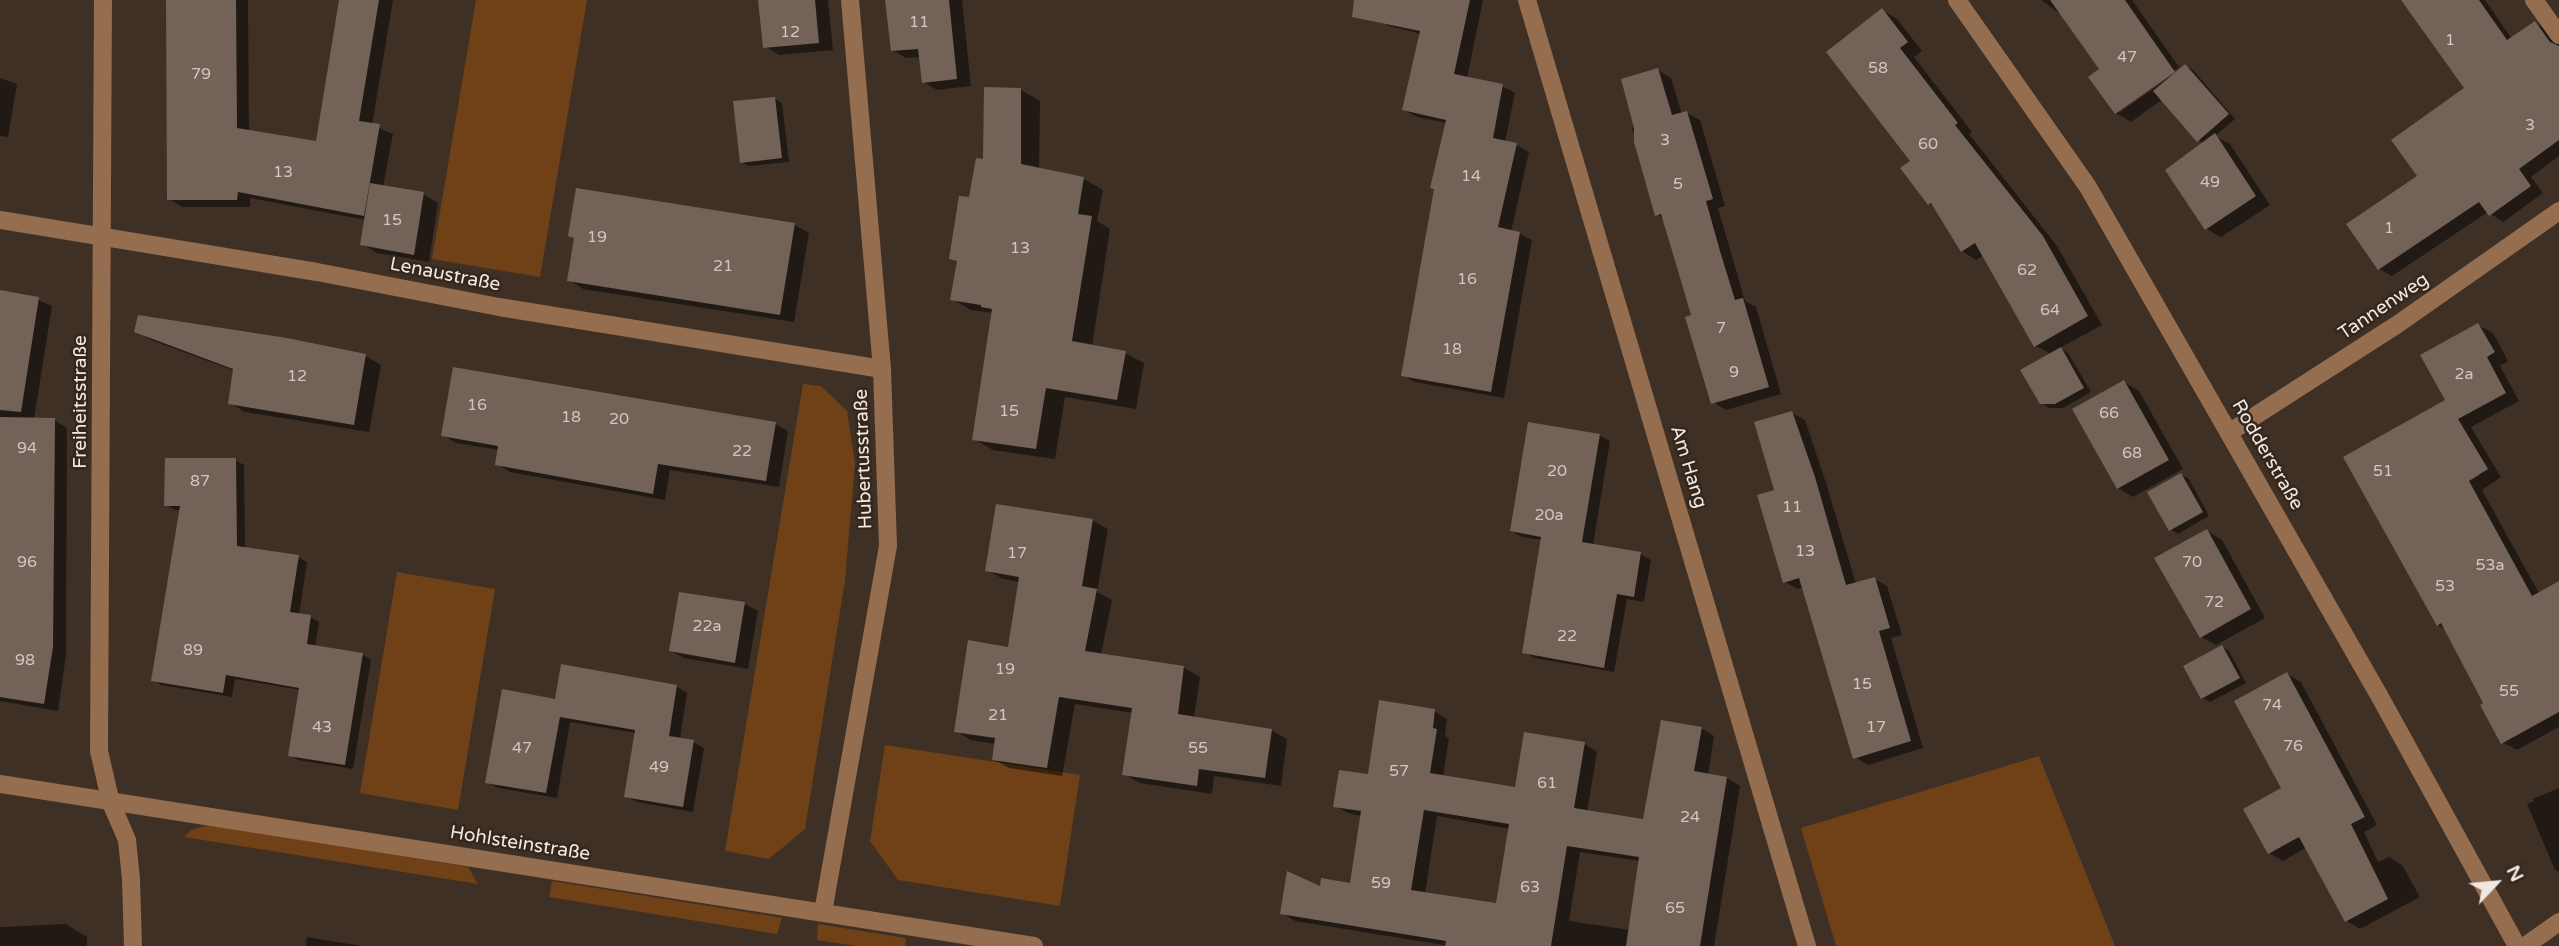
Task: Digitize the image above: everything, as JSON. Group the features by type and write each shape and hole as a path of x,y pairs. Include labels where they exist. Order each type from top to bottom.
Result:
{"street":[{"name":"Freiheitsstraße","path":"103,0 99,751 111,803 127,840 131,879 132,946"},
{"name":"Hubertusstraße","path":"823,912 888,546 882,369 850,0"},
{"name":"Am Hang","path":"1527,0 1807,946"},
{"name":"Rodderstraße","path":"1957,0 2088,187 2381,696 2517,946"},
{"path":"2534,0 2559,35"},
{"name":"Tannenweg","path":"2230,432 2398,324 2559,211"},
{"name":"Lenaustraße","path":"0,220 317,272 499,307 882,369"},
{"name":"Hohlsteinstraße","path":"0,784 1034,946"},
{"path":"2525,946 2559,922"}],"shaded area":[{"path":"476,0 587,0 540,277 432,259"},
{"path":"803,384 821,386 847,411 855,463 845,581 805,829 769,859 725,851"},
{"path":"397,572 495,589 458,810 360,793"},
{"path":"885,745 1080,775 1060,906 898,880 870,841"},
{"path":"2039,756 2115,946 1836,946 1801,828"},
{"path":"213,824 468,867 478,884 184,837 191,830"},
{"path":"552,881 782,918 777,934 549,897"},
{"path":"818,924 906,938 905,946 856,946 817,940"}],"building":[{"path":"166,0 236,0 237,128 316,141 339,0 379,0 359,121 380,124 364,216 238,192 237,200 167,200"},
{"path":"758,0 815,0 819,43 763,48"},
{"path":"885,0 949,0 957,79 922,83 918,49 891,51"},
{"path":"1354,0 1470,0 1454,74 1503,84 1493,138 1517,143 1498,227 1520,232 1491,392 1401,376 1434,189 1430,188 1446,120 1402,110 1420,31 1352,17"},
{"path":"2050,0 2125,0 2175,72 2115,114 2088,77 2099,69"},
{"path":"2401,0 2479,0 2507,40 2535,21 2550,42 2559,46 2559,140 2519,169 2531,186 2489,216 2479,202 2378,270 2346,224 2417,176 2391,140 2464,88"},
{"path":"1882,8 1908,42 1900,48 1958,123 1955,125 2043,236 2088,316 2034,347 1975,243 1961,252 1931,203 1928,205 1900,168 1910,161 1826,52"},
{"path":"2185,64 2229,114 2197,142 2153,91"},
{"path":"1658,68 1672,115 1687,111 1713,199 1706,201 1720,251 1735,300 1743,298 1769,387 1711,404 1685,317 1691,315 1661,214 1655,216 1634,142 1634,128 1621,79"},
{"path":"984,87 1021,88 1021,164 1084,177 1078,214 1092,216 1072,341 1126,351 1117,400 1046,388 1036,449 972,440 992,309 950,300 957,261 949,259 959,196 969,197 976,158 983,159"},
{"path":"775,97 782,158 740,163 733,101"},
{"path":"2215,133 2256,196 2205,230 2165,170"},
{"path":"370,183 424,192 414,255 360,245"},
{"path":"576,188 795,223 780,315 567,281 574,238 568,236"},
{"path":"0,290 39,297 21,412 0,410"},
{"path":"138,315 287,338 366,354 354,425 228,404 233,369 134,332"},
{"path":"2478,323 2495,352 2487,357 2506,393 2458,419 2488,469 2469,481 2532,596 2559,581 2559,712 2501,744 2441,623 2437,626 2343,457 2445,400 2420,355"},
{"path":"2061,347 2084,388 2055,404 2040,404 2020,370"},
{"path":"453,367 776,422 766,481 658,464 653,494 495,465 498,446 441,436"},
{"path":"2124,380 2169,460 2117,489 2072,409"},
{"path":"1792,411 1815,477 1846,585 1875,577 1890,628 1879,631 1911,741 1853,759 1799,578 1783,583 1757,495 1774,490 1754,422"},
{"path":"0,417 55,418 53,647 44,704 0,697"},
{"path":"1528,422 1600,434 1582,542 1641,552 1634,597 1617,594 1604,668 1522,653 1541,537 1510,531"},
{"path":"165,458 236,458 237,546 299,555 290,612 311,615 307,644 363,653 345,765 288,756 299,688 226,675 223,693 151,681 180,506 164,506"},
{"path":"2181,473 2203,512 2169,531 2147,492"},
{"path":"996,504 1093,519 1082,586 1097,589 1085,651 1184,666 1178,714 1272,729 1265,778 1199,769 1197,786 1122,775 1132,708 1059,697 1047,768 992,760 995,738 954,732 968,640 1008,647 1019,577 985,571"},
{"path":"2207,529 2251,609 2200,638 2154,558"},
{"path":"679,592 745,602 735,663 669,651"},
{"path":"2222,645 2240,678 2201,699 2183,666"},
{"path":"561,664 677,685 669,736 694,740 683,807 624,797 635,730 560,717 546,793 485,783 502,689 555,699"},
{"path":"2287,672 2365,817 2351,824 2388,899 2345,922 2299,837 2268,854 2243,809 2281,788 2234,701"},
{"path":"1379,700 1435,709 1433,728 1437,729 1430,773 1515,787 1524,732 1585,742 1574,808 1643,819 1661,720 1702,727 1694,771 1727,777 1700,946 1626,946 1639,857 1567,846 1551,946 1445,946 1446,941 1280,914 1287,871 1320,886 1321,878 1350,883 1361,811 1333,807 1339,770 1368,774","holes":["1424,810 1509,824 1496,903 1411,890"]}]}
